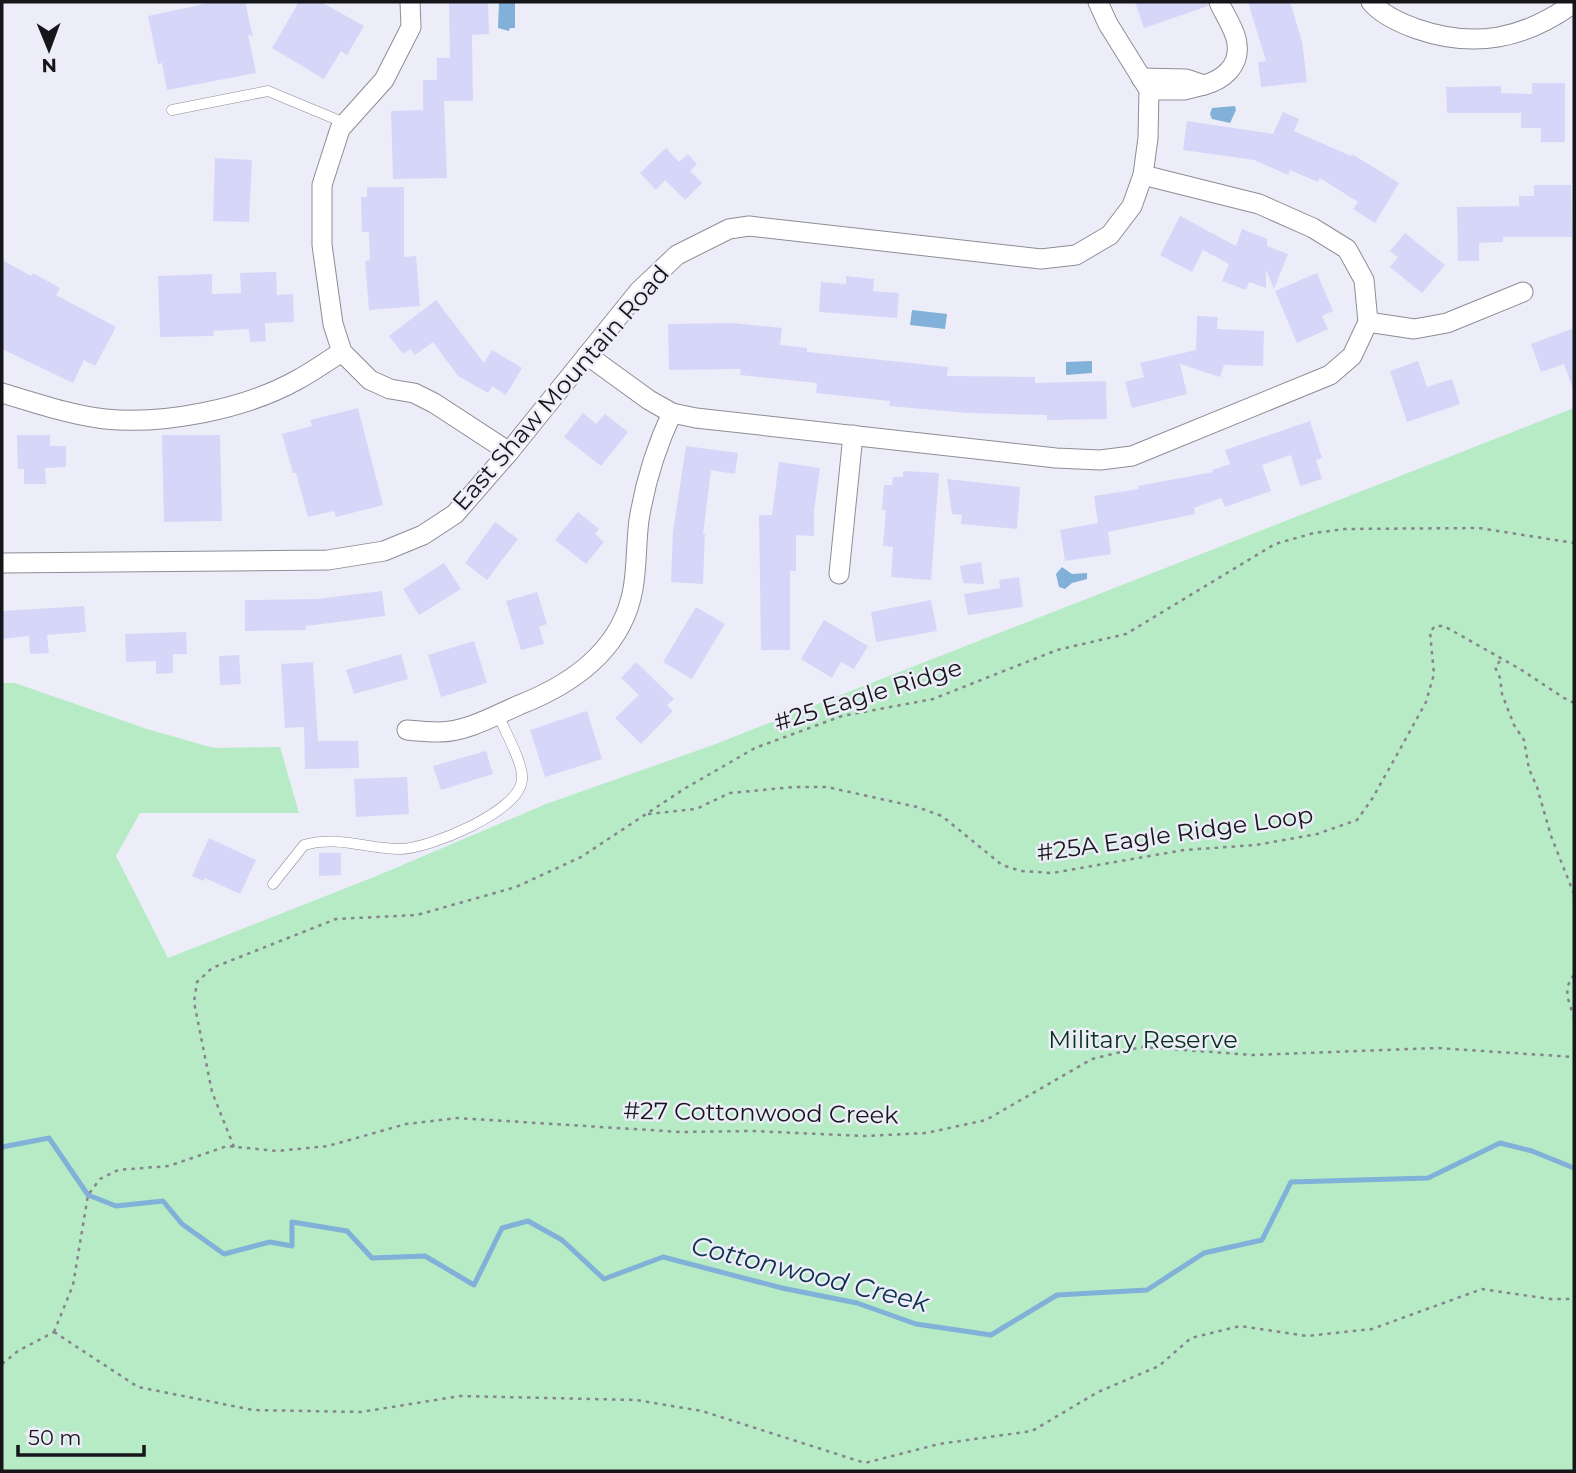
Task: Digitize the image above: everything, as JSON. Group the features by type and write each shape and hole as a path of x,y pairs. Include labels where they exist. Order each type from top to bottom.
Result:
{"street":[{"path":"411,2 411,27 384,80 340,129 322,185 322,245 333,324 342,352 370,380 390,389 414,393 434,403 509,452"},
{"path":"1098,2 1108,24 1145,84 1184,90 1217,82 1228,74 1235,60 1237,44 1219,2"},
{"path":"1371,2 1402,24 1431,34 1464,40 1499,38 1521,31 1574,3"},
{"name":"East Shaw Mountain Road","path":"2,563 328,561 384,551 423,535 455,514 509,452 639,291 677,255 729,229 749,226 1041,259 1076,255 1111,235 1132,206 1143,175 1148,138 1145,84"},
{"path":"587,355 672,413 853,436 1056,458 1100,460 1132,456 1329,375 1352,356 1368,322 1364,280 1347,249 1313,228 1259,204 1143,175"},
{"path":"1368,322 1414,329 1447,323 1523,292"},
{"path":"2,393 57,410 102,419 127,421 171,418 264,395 296,381 342,352"},
{"path":"407,730 451,731 498,714 567,683 593,662 613,637 626,614 633,589 642,508 656,449 672,413"},
{"path":"839,574 853,436"}],"lane":[{"path":"172,110 268,92 345,123"},
{"path":"272,884 304,845 333,841 398,849 418,848 481,820 507,804 516,794 522,780 518,761 498,714"}],"path":[{"name":"#25 Eagle Ridge","path":"234,1147 212,1092 194,1002 197,982 212,968 336,919 417,915 516,887 581,857 755,748 842,716 933,699 1056,649 1126,634 1275,544 1314,533 1345,530 1465,528 1574,542"},
{"name":"#25A Eagle Ridge Loop","path":"646,814 696,809 730,793 827,787 917,807 942,816 1002,865 1021,871 1052,873 1184,850 1256,845 1318,834 1357,820 1379,787 1426,702 1434,674 1430,632 1435,626 1444,626 1574,702"},
{"path":"1501,660 1495,667 1502,694 1524,740 1529,769 1574,894 1574,905"},
{"path":"1574,975 1566,994 1574,1017"},
{"name":"#27 Cottonwood Creek","path":"54,1332 73,1285 88,1195 100,1179 118,1170 169,1166 227,1146 277,1151 328,1146 406,1124 457,1118 681,1132 753,1131 865,1136 926,1133 986,1120 1092,1059 1142,1047 1253,1055 1437,1048 1574,1058"},
{"path":"2,1364 18,1351 54,1332 138,1387 253,1409 361,1412 460,1396 636,1400 702,1411 865,1463 939,1444 1032,1431 1098,1392 1159,1366 1191,1338 1241,1326 1307,1336 1372,1329 1482,1289 1574,1300"}],"green space":[{"name":"Military Reserve","path":"1574,408 1574,1471 2,1471 2,683 15,683 147,729 214,748 280,747 299,813 140,813 116,856 168,958 379,875 546,804 713,745"}],"water":[{"path":"499,2 515,2 515,28 510,28 509,31 498,28"},
{"path":"1235,106 1230,123 1212,119 1212,108"},
{"path":"912,310 947,314 945,329 910,325"},
{"path":"1092,361 1092,373 1066,375 1066,362"},
{"path":"1062,567 1072,574 1087,573 1087,579 1072,583 1065,589 1059,587 1056,574"}],"building":[{"path":"213,2 245,2 253,37 248,34 256,73 167,90 162,63 158,64 148,16"},
{"path":"299,2 321,2 364,26 347,55 341,51 324,79 272,48"},
{"path":"449,2 488,2 489,34 472,35 473,101 444,101 447,178 393,179 391,111 423,110 423,80 437,80 437,58 450,58"},
{"path":"1135,2 1207,2 1208,6 1144,28"},
{"path":"1248,2 1290,2 1302,41 1307,82 1261,87 1258,62 1266,61"},
{"path":"1532,83 1565,83 1565,142 1541,142 1541,128 1521,128 1521,113 1447,113 1446,87 1501,86 1501,93 1532,94"},
{"path":"1283,112 1299,119 1294,131 1351,156 1352,154 1399,183 1375,223 1353,209 1358,202 1320,178 1318,182 1290,170 1288,175 1254,160 1183,150 1187,121 1273,134"},
{"path":"666,148 679,162 688,154 697,164 690,171 702,183 685,200 665,180 656,190 640,173"},
{"path":"215,158 252,160 249,222 213,221"},
{"path":"1534,185 1571,185 1572,237 1503,237 1503,242 1479,243 1479,261 1458,261 1457,207 1519,206 1519,196 1534,196"},
{"path":"367,187 404,187 404,257 416,256 420,306 369,310 365,261 370,260 369,232 362,232 361,197 367,197"},
{"path":"1180,216 1236,246 1242,229 1267,239 1267,246 1288,254 1274,289 1266,270 1266,288 1249,282 1246,290 1222,281 1229,264 1203,250 1192,272 1160,255"},
{"path":"1405,233 1445,265 1422,293 1390,267 1398,257 1390,251"},
{"path":"2,260 60,288 56,295 116,327 95,366 84,360 73,383 2,349"},
{"path":"276,272 277,295 293,294 294,322 265,323 266,341 250,342 249,329 213,331 214,336 160,337 158,276 212,274 212,294 241,293 240,273"},
{"path":"1317,273 1333,311 1322,316 1328,329 1297,343 1275,291"},
{"path":"846,276 874,279 873,291 899,293 897,318 819,312 821,282 846,284"},
{"path":"436,300 484,363 492,350 522,368 506,395 492,386 488,393 458,376 433,342 415,355 410,349 403,354 389,336"},
{"path":"1197,316 1218,317 1217,329 1264,331 1263,366 1224,365 1220,377 1180,364 1187,394 1132,408 1125,382 1144,377 1140,363 1196,350"},
{"path":"733,323 782,328 780,345 807,348 807,352 948,367 947,376 1035,377 1035,383 1106,381 1107,419 1047,420 1047,415 968,413 889,406 890,401 816,393 817,383 740,375 741,369 669,370 668,324"},
{"path":"1574,328 1573,389 1564,364 1541,372 1531,344"},
{"path":"1418,361 1427,387 1452,379 1460,404 1407,422 1390,371"},
{"path":"358,408 383,505 336,517 334,511 308,517 282,434 312,426 310,420"},
{"path":"583,413 596,424 605,414 628,432 601,466 564,437"},
{"path":"1310,421 1322,458 1316,460 1322,479 1300,486 1291,455 1262,465 1271,491 1225,507 1221,498 1194,508 1195,514 1108,532 1111,554 1065,561 1060,530 1098,523 1094,496 1213,472 1212,470 1230,464 1225,450"},
{"path":"17,435 50,435 50,446 66,446 66,467 45,468 46,484 24,484 24,469 18,469"},
{"path":"162,435 220,435 222,521 164,522"},
{"path":"686,446 738,453 735,474 711,470 703,534 703,584 671,582 673,532"},
{"path":"779,462 820,468 814,511 814,536 796,535 796,571 790,571 790,650 761,650 759,515 772,515"},
{"path":"903,471 939,473 931,580 891,577 893,547 883,546 886,510 882,510 884,485 892,485 893,477 903,477"},
{"path":"947,479 1020,487 1017,529 961,524 962,515 952,514"},
{"path":"578,512 599,529 595,534 604,542 586,564 555,540"},
{"path":"495,522 518,539 487,580 465,563"},
{"path":"981,562 984,584 963,583 960,566"},
{"path":"444,563 461,589 419,615 403,589"},
{"path":"1019,577 1023,607 968,615 964,594 1000,588 999,580"},
{"path":"382,591 385,616 306,626 306,630 245,631 245,600 317,599"},
{"path":"537,592 547,624 539,627 544,644 521,650 506,601"},
{"path":"931,600 937,631 876,642 871,612"},
{"path":"84,606 86,632 47,635 49,653 30,654 29,636 2,639 2,611"},
{"path":"696,607 725,624 692,679 663,662"},
{"path":"824,620 868,646 854,669 841,662 832,678 801,659"},
{"path":"186,632 187,654 173,654 173,673 156,674 156,661 126,662 125,634"},
{"path":"474,641 487,683 441,697 428,655"},
{"path":"401,654 408,679 354,694 346,670"},
{"path":"239,655 241,684 220,685 219,656"},
{"path":"313,662 318,741 358,741 359,768 305,769 304,727 285,728 281,664"},
{"path":"636,662 674,699 667,705 673,711 641,744 615,718 639,695 621,678"},
{"path":"587,711 602,759 545,777 530,730"},
{"path":"486,751 493,774 441,790 433,766"},
{"path":"407,777 409,814 356,817 354,779"},
{"path":"209,838 256,860 240,894 205,878 203,881 192,876"},
{"path":"319,853 341,853 341,875 319,876"}],"waterway":[{"name":"Cottonwood Creek","path":"2,1147 49,1138 88,1195 116,1206 163,1201 182,1224 224,1254 270,1242 292,1246 292,1222 347,1231 372,1258 425,1256 474,1285 502,1228 528,1221 562,1240 604,1279 663,1257 782,1288 857,1303 916,1324 991,1335 1057,1295 1147,1290 1204,1253 1262,1240 1291,1182 1428,1178 1500,1143 1532,1151 1574,1168"}]}
